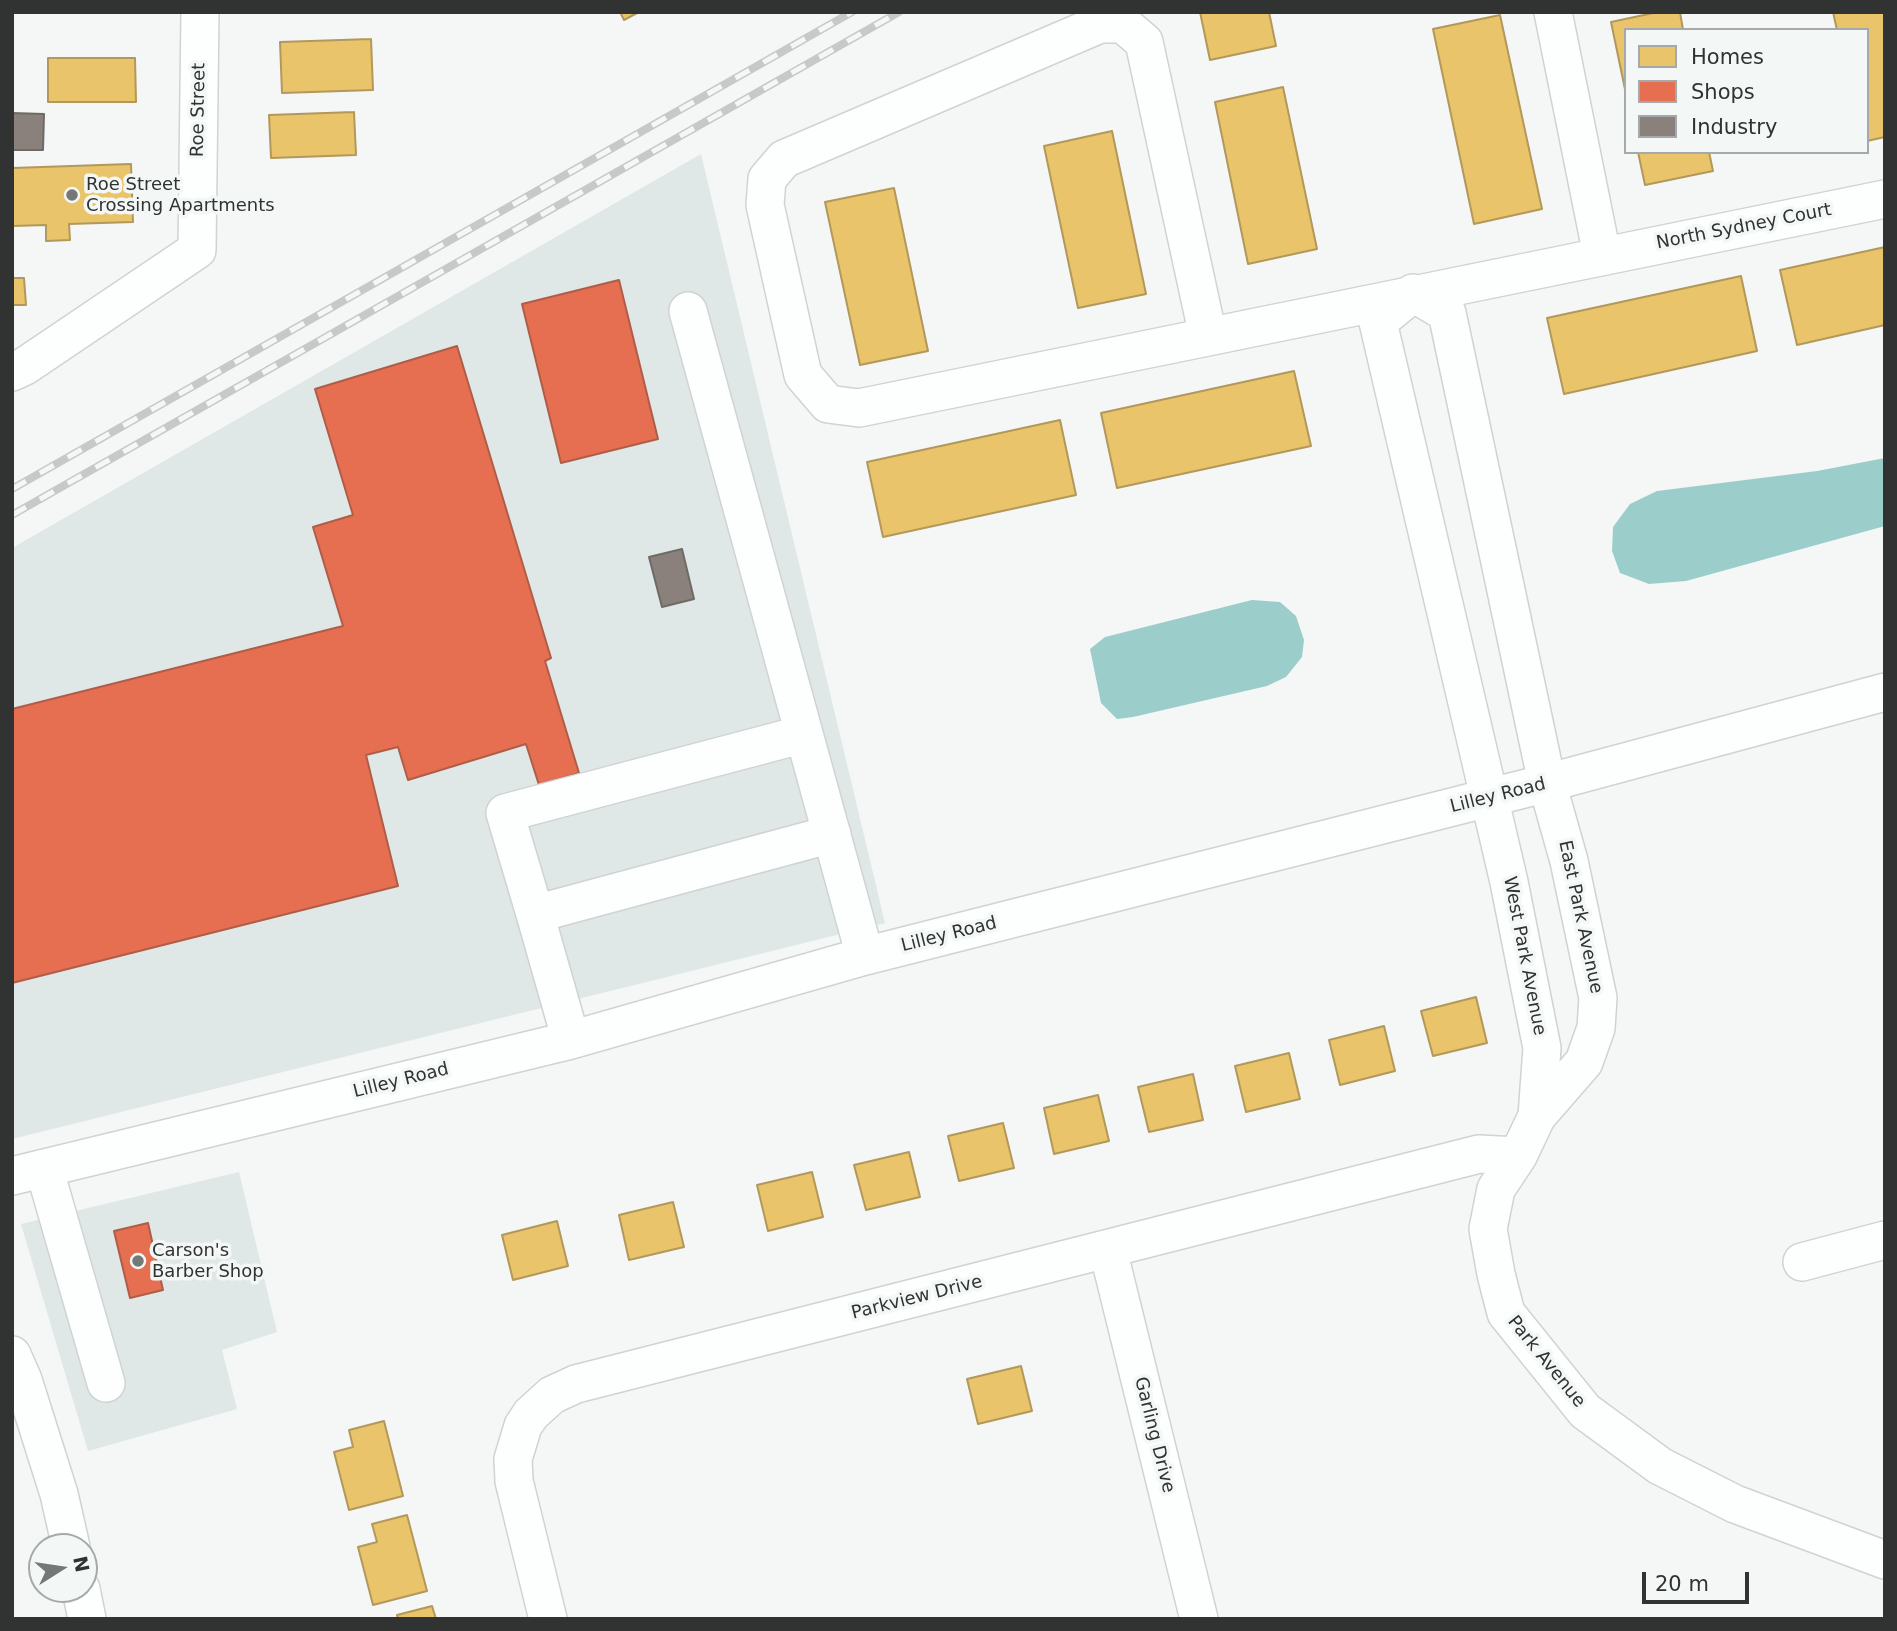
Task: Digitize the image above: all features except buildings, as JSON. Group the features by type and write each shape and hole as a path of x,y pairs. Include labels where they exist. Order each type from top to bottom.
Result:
{"street":[{"name":"Roe Street","path":"12,372 25,366 197,250 200,12"},
{"path":"1553,12 1602,256"},
{"name":"North Sydney Court","path":"1208,336 1144,42 1123,24 1100,23 784,159 768,178 765,205 803,375 828,404 859,408 1208,336 1413,293 1885,199"},
{"name":"East Park Avenue","path":"1413,293 1447,313 1547,783 1569,861 1598,998 1596,1028 1584,1062 1537,1116"},
{"name":"West Park Avenue","path":"1413,293 1378,322 1509,882 1542,1048 1537,1116"},
{"path":"688,311 865,956"},
{"name":"Lilley Road","path":"28,1172 570,1040 865,956 1547,783 1885,692"},
{"path":"570,1040 505,813 804,734"},
{"path":"535,914 832,834"},
{"name":"Park Avenue","path":"1537,1116 1518,1156 1496,1189 1488,1229 1506,1313 1585,1411 1660,1466 1735,1504 1885,1560"},
{"name":"Parkview Drive","path":"548,1619 514,1481 513,1459 523,1426 531,1414 552,1395 576,1384 1479,1154 1518,1156"},
{"path":"28,1172 106,1382"},
{"path":"1802,1262 1885,1240"},
{"name":"Garling Drive","path":"1108,1250 1199,1619"},
{"path":"12,1355 23,1380 59,1494 68,1533"}],"shaded area":[{"path":"701,154 885,923 12,1139 12,548"},
{"path":"239,1172 277,1332 222,1350 237,1409 88,1451 21,1224"}],"water":[{"path":"1885,458 1885,526 1686,581 1649,584 1620,573 1612,551 1613,527 1630,504 1657,491 1817,471"},
{"path":"1252,600 1280,602 1296,616 1304,640 1302,657 1286,677 1267,686 1133,717 1117,719 1101,703 1090,649 1105,637"}],"railway":[{"path":"12,489 852,12"},
{"path":"12,515 899,12"}],"place":[{"name":"Roe Street Crossing Apartments","path":"72,195"},
{"name":"Carson's Barber Shop","path":"138,1261"}]}
